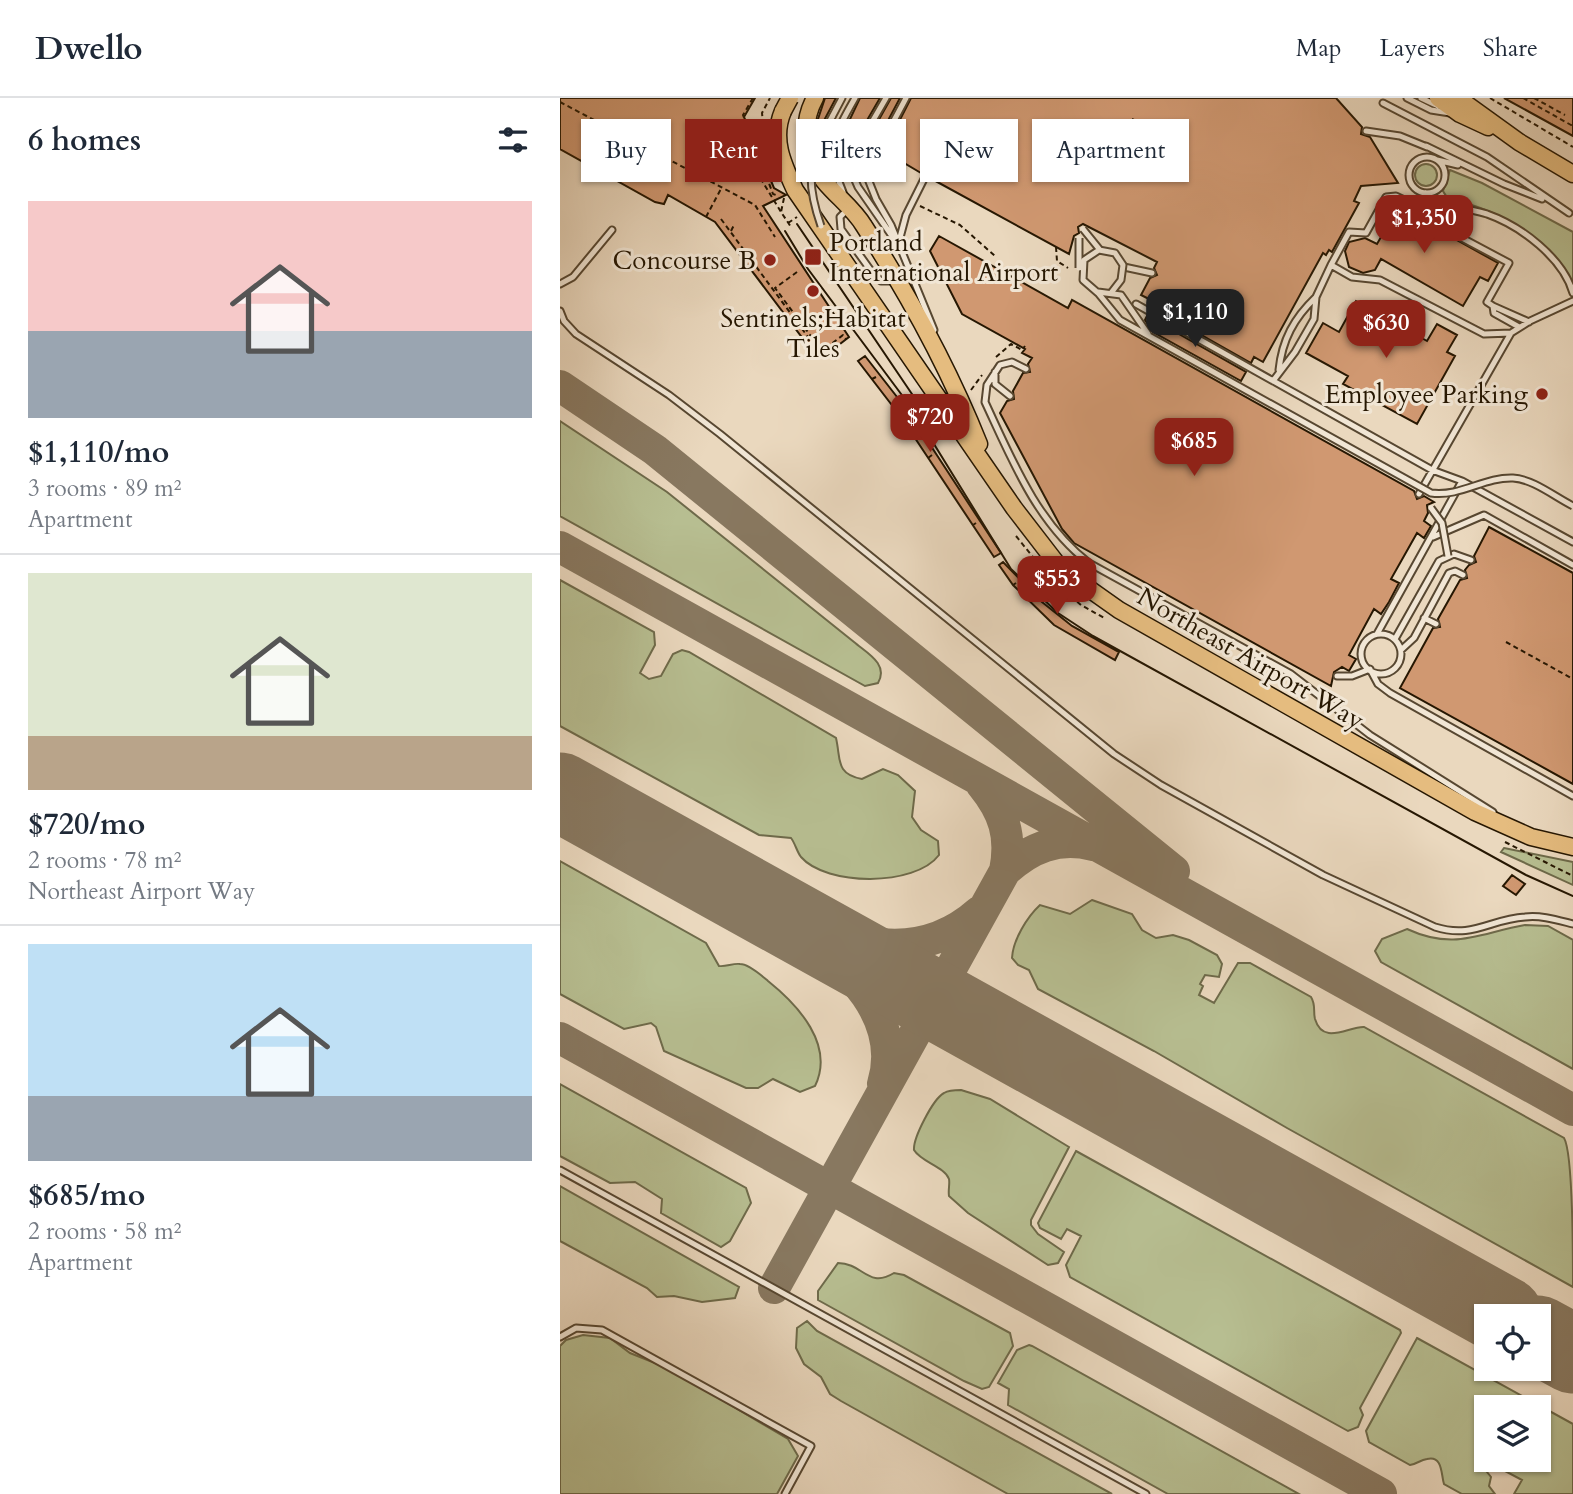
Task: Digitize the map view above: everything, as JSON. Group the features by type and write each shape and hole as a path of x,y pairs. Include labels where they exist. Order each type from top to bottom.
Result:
{"main road":[{"name":"Northeast Airport Way","path":"790,98 778,128 783,164 795,190 988,466 1042,548 1061,569 1119,610 1475,812 1531,837 1573,848"},
{"path":"815,98 806,125 812,161 833,194 850,206 897,281 954,383 988,466"},
{"path":"1438,98 1459,106 1573,174"}],"lane":[{"path":"821,226 810,195 810,169 822,134 842,98"},
{"path":"850,206 836,175 833,142 855,98"},
{"path":"886,98 857,148 851,171 884,228 898,245 954,383"},
{"path":"894,238 891,225 870,187 868,175 874,156 906,98"},
{"path":"1407,98 1431,110 1459,106"},
{"path":"1421,98 1459,106"},
{"path":"1383,103 1487,157 1571,214"},
{"path":"1366,131 1400,136 1426,146 1571,214"},
{"path":"1426,146 1443,167 1445,178 1439,188 1426,193"},
{"path":"1468,167 1419,158 1409,171 1413,187 1438,201 1490,215 1530,237 1561,269 1573,293"},
{"path":"898,245 912,203 922,182"},
{"path":"1273,381 1295,352 1314,319 1316,297 1349,232 1366,233 1387,197 1396,196 1451,222 1462,238 1509,263 1488,302 1529,321"},
{"path":"1083,229 1100,250 1114,253 1124,267 1152,273"},
{"path":"560,284 573,277 611,230"},
{"path":"1079,238 1080,275 1094,290 1100,293 1114,291 1122,279 1124,267"},
{"path":"1100,250 1085,260 1082,274 1093,290 1111,293 1127,300 1149,336"},
{"path":"1111,293 1123,275 1120,259 1105,250 1089,255 1082,273 1087,286 1098,293 1120,320 1431,493 1460,492 1513,478 1533,484 1573,506"},
{"path":"1331,265 1352,277 1380,280 1484,334 1511,334"},
{"path":"1279,370 1282,345 1300,312 1316,297"},
{"path":"1419,494 1511,334 1529,321 1573,301"},
{"path":"1136,304 1432,470 1462,481 1573,542"},
{"path":"1493,306 1494,313 1519,327"},
{"path":"560,311 564,321 576,334 669,395 720,434 1114,754 1161,785 1323,875 1435,927 1454,932 1474,931 1525,917 1573,924"},
{"path":"1010,396 995,384 996,371 1006,363 1025,369 1012,362 1000,365 987,384 985,402 1048,524 1067,546 1089,563 1291,674 1370,735 1531,837"},
{"path":"1462,481 1377,634 1363,646 1362,659 1378,684 1390,693 1573,796"},
{"path":"1431,508 1441,523 1448,555"},
{"path":"1430,540 1484,515 1573,565"},
{"path":"1395,639 1439,561 1448,555 1458,555 1471,560"},
{"path":"1113,576 1119,568"},
{"path":"1337,676 1352,676 1371,670 1384,673 1395,668 1401,650 1413,638 1449,573 1455,571 1462,575"},
{"path":"1424,618 1436,624"},
{"path":"1377,634 1395,639 1401,650"},
{"path":"560,1170 1146,1494"},
{"path":"560,1337 576,1328 603,1330 811,1446 785,1494"}],"path":[{"path":"753,98 743,115 773,194 779,196"},
{"path":"762,119 770,98"},
{"path":"1490,98 1573,147"},
{"path":"1523,98 1571,125 1573,121"},
{"path":"1534,98 1565,115"},
{"path":"560,102 755,205 775,237"},
{"path":"763,182 791,227"},
{"path":"706,217 722,187"},
{"path":"780,210 785,193"},
{"path":"912,203 960,225 995,256"},
{"path":"721,219 808,337"},
{"path":"731,232 734,225"},
{"path":"1056,247 1057,261 1068,268"},
{"path":"797,272 775,288 822,351 843,335 846,339"},
{"path":"872,379 876,377"},
{"path":"928,458 932,455"},
{"path":"1506,642 1573,679"}],"green space":[{"path":"1426,164 1434,167 1437,175 1434,183 1426,186 1418,183 1415,175 1418,167"},
{"path":"1450,170 1482,183 1573,232 1573,285 1563,268 1537,239 1503,218 1448,199 1443,191"},
{"path":"560,421 667,492 870,655 881,670 878,683 865,686 560,516"},
{"path":"560,580 654,632 655,645 640,673 649,679 661,676 673,654 682,650 689,652 836,738 843,769 853,777 862,779 883,769 898,775 915,791 912,817 921,830 938,841 939,855 911,873 891,877 849,878 830,873 813,867 801,857 791,838 759,835 560,726"},
{"path":"1504,848 1573,862 1573,885 1501,852"},
{"path":"560,861 706,943 719,966 744,964 779,991 801,1014 817,1041 820,1071 815,1086 800,1092 773,1079 758,1088 746,1088 664,1051 656,1027 651,1023 624,1029 560,994"},
{"path":"1092,900 1132,914 1142,930 1156,938 1173,935 1217,955 1222,964 1219,977 1205,975 1200,984 1203,986 1199,995 1214,1003 1238,963 1250,963 1311,997 1315,1019 1324,1032 1337,1033 1364,1027 1564,1138 1571,1185 1573,1287 1154,1051 1038,989 1029,970 1018,965 1012,958 1018,936 1026,922 1040,905 1070,914"},
{"path":"1525,925 1548,926 1573,940 1573,1069 1381,962 1375,951 1382,939 1407,929 1439,939 1453,940"},
{"path":"560,1084 746,1188 751,1203 730,1241 721,1247 661,1213 662,1199 635,1182 610,1183 560,1156"},
{"path":"961,1090 990,1099 1069,1147 1031,1220 1031,1225 1038,1234 1064,1252 1058,1263 1048,1265 968,1213 949,1196 947,1175 914,1150 920,1128 935,1103 946,1092"},
{"path":"1076,1151 1400,1330 1401,1333 1360,1408 1363,1415 1358,1427 1348,1431 1070,1277 1066,1265 1081,1236 1067,1229 1061,1239 1040,1228 1038,1223"},
{"path":"560,1186 739,1287 735,1298 702,1302 674,1296 657,1297 647,1288 560,1241"},
{"path":"838,1263 847,1264 871,1277 885,1277 894,1273 904,1275 1010,1333 1013,1346 989,1387 982,1389 964,1381 818,1300 818,1291"},
{"path":"807,1321 817,1331 1112,1494 1008,1494 841,1401 830,1394 821,1377 804,1364 796,1348 797,1328"},
{"path":"583,1335 610,1338 630,1353 670,1369 788,1439 798,1456 777,1494 560,1494 560,1346 566,1340"},
{"path":"1417,1338 1474,1369 1474,1381 1495,1381 1520,1395 1474,1395 1474,1472 1487,1472 1491,1477 1489,1486 1495,1494 1462,1494 1444,1484 1436,1460 1427,1459 1410,1465 1369,1442 1366,1431"},
{"path":"1029,1345 1299,1494 1168,1494 1008,1405 1009,1389 998,1383 1017,1350"},
{"path":"1551,1412 1573,1424 1573,1494 1514,1494 1522,1480 1507,1472 1551,1472"}],"building":[{"path":"560,98 755,98 745,119 685,119 685,182 771,182 774,188 786,195 763,206 849,337 823,357 817,349 813,352 715,222 668,195 664,204 655,202 619,182 671,182 671,119 581,119 581,161 560,149"},
{"path":"825,98 836,98 825,119 818,119"},
{"path":"860,98 880,98 868,119 850,119"},
{"path":"891,98 900,98 889,119 879,119"},
{"path":"911,98 1336,98 1362,127 1361,134 1370,137 1398,183 1361,186 1354,201 1359,203 1332,252 1329,250 1326,255 1323,253 1263,362 1254,357 1251,363 1152,307 1155,302 1141,295 1150,278 1157,275 1154,268 1157,262 1083,224 1078,227 1079,233 1074,236 1069,254 937,182 1018,182 1018,119 920,119 920,172 906,164 906,119 900,119"},
{"path":"1504,98 1573,98 1573,136"},
{"path":"1400,204 1450,231 1448,235 1498,263 1488,281 1480,277 1463,306 1381,259 1375,270 1363,273 1349,267 1345,251 1349,242 1365,238 1377,244"},
{"path":"939,236 1068,308 1072,300 1414,491 1417,499 1424,496 1434,502 1427,505 1428,513 1424,521 1431,526 1424,538 1417,533 1391,579 1399,583 1381,614 1374,609 1349,655 1356,659 1349,671 1342,667 1334,672 1331,686 1074,543 1062,529 1000,413 1007,401 1014,399 1013,391 1023,373 1030,372 1028,364 1032,358 1022,353 1025,349 962,314 930,251"},
{"path":"1356,301 1427,341 1437,324 1457,335 1447,352 1455,356 1417,424 1343,384 1348,376 1306,353 1323,323 1339,332"},
{"path":"1147,316 1246,372 1241,381 1153,332 1145,320"},
{"path":"865,356 908,411 1001,553 994,557 901,417 858,361"},
{"path":"1489,527 1573,573 1573,784 1400,688 1433,628 1440,627 1438,619 1460,580 1467,578 1465,570 1476,562 1474,556"},
{"path":"1003,562 1042,602 1072,626 1119,652 1115,660 1054,625 1013,585 999,565"},
{"path":"1512,875 1525,884 1516,895 1503,886"}],"taxiway":[{"path":"560,386 655,450 1174,871"},
{"path":"560,547 1573,1110"},
{"path":"774,1288 1005,871 1007,836 1001,815 982,785"},
{"path":"1005,871 1024,856 1045,846 1068,842 1093,845"},
{"path":"883,1084 887,1058 884,1034 876,1011 863,990 846,971 790,920 863,942 910,944 934,939 956,929 979,912"},
{"path":"560,1038 1381,1494"}],"runway":[{"path":"560,792 1482,1304"},
{"path":"1551,1342 1573,1354"}],"tram line":[{"path":"797,224 916,400"},
{"path":"785,231 808,269 913,410 1011,569 1058,613 1093,636 1526,875 1573,896"}],"place":[{"name":"Portland International Airport","path":"813,257"},
{"name":"Concourse B","path":"770,260"},
{"name":"Sentinels;Habitat Tiles","path":"813,291"},
{"name":"Employee Parking","path":"1542,394"}]}
